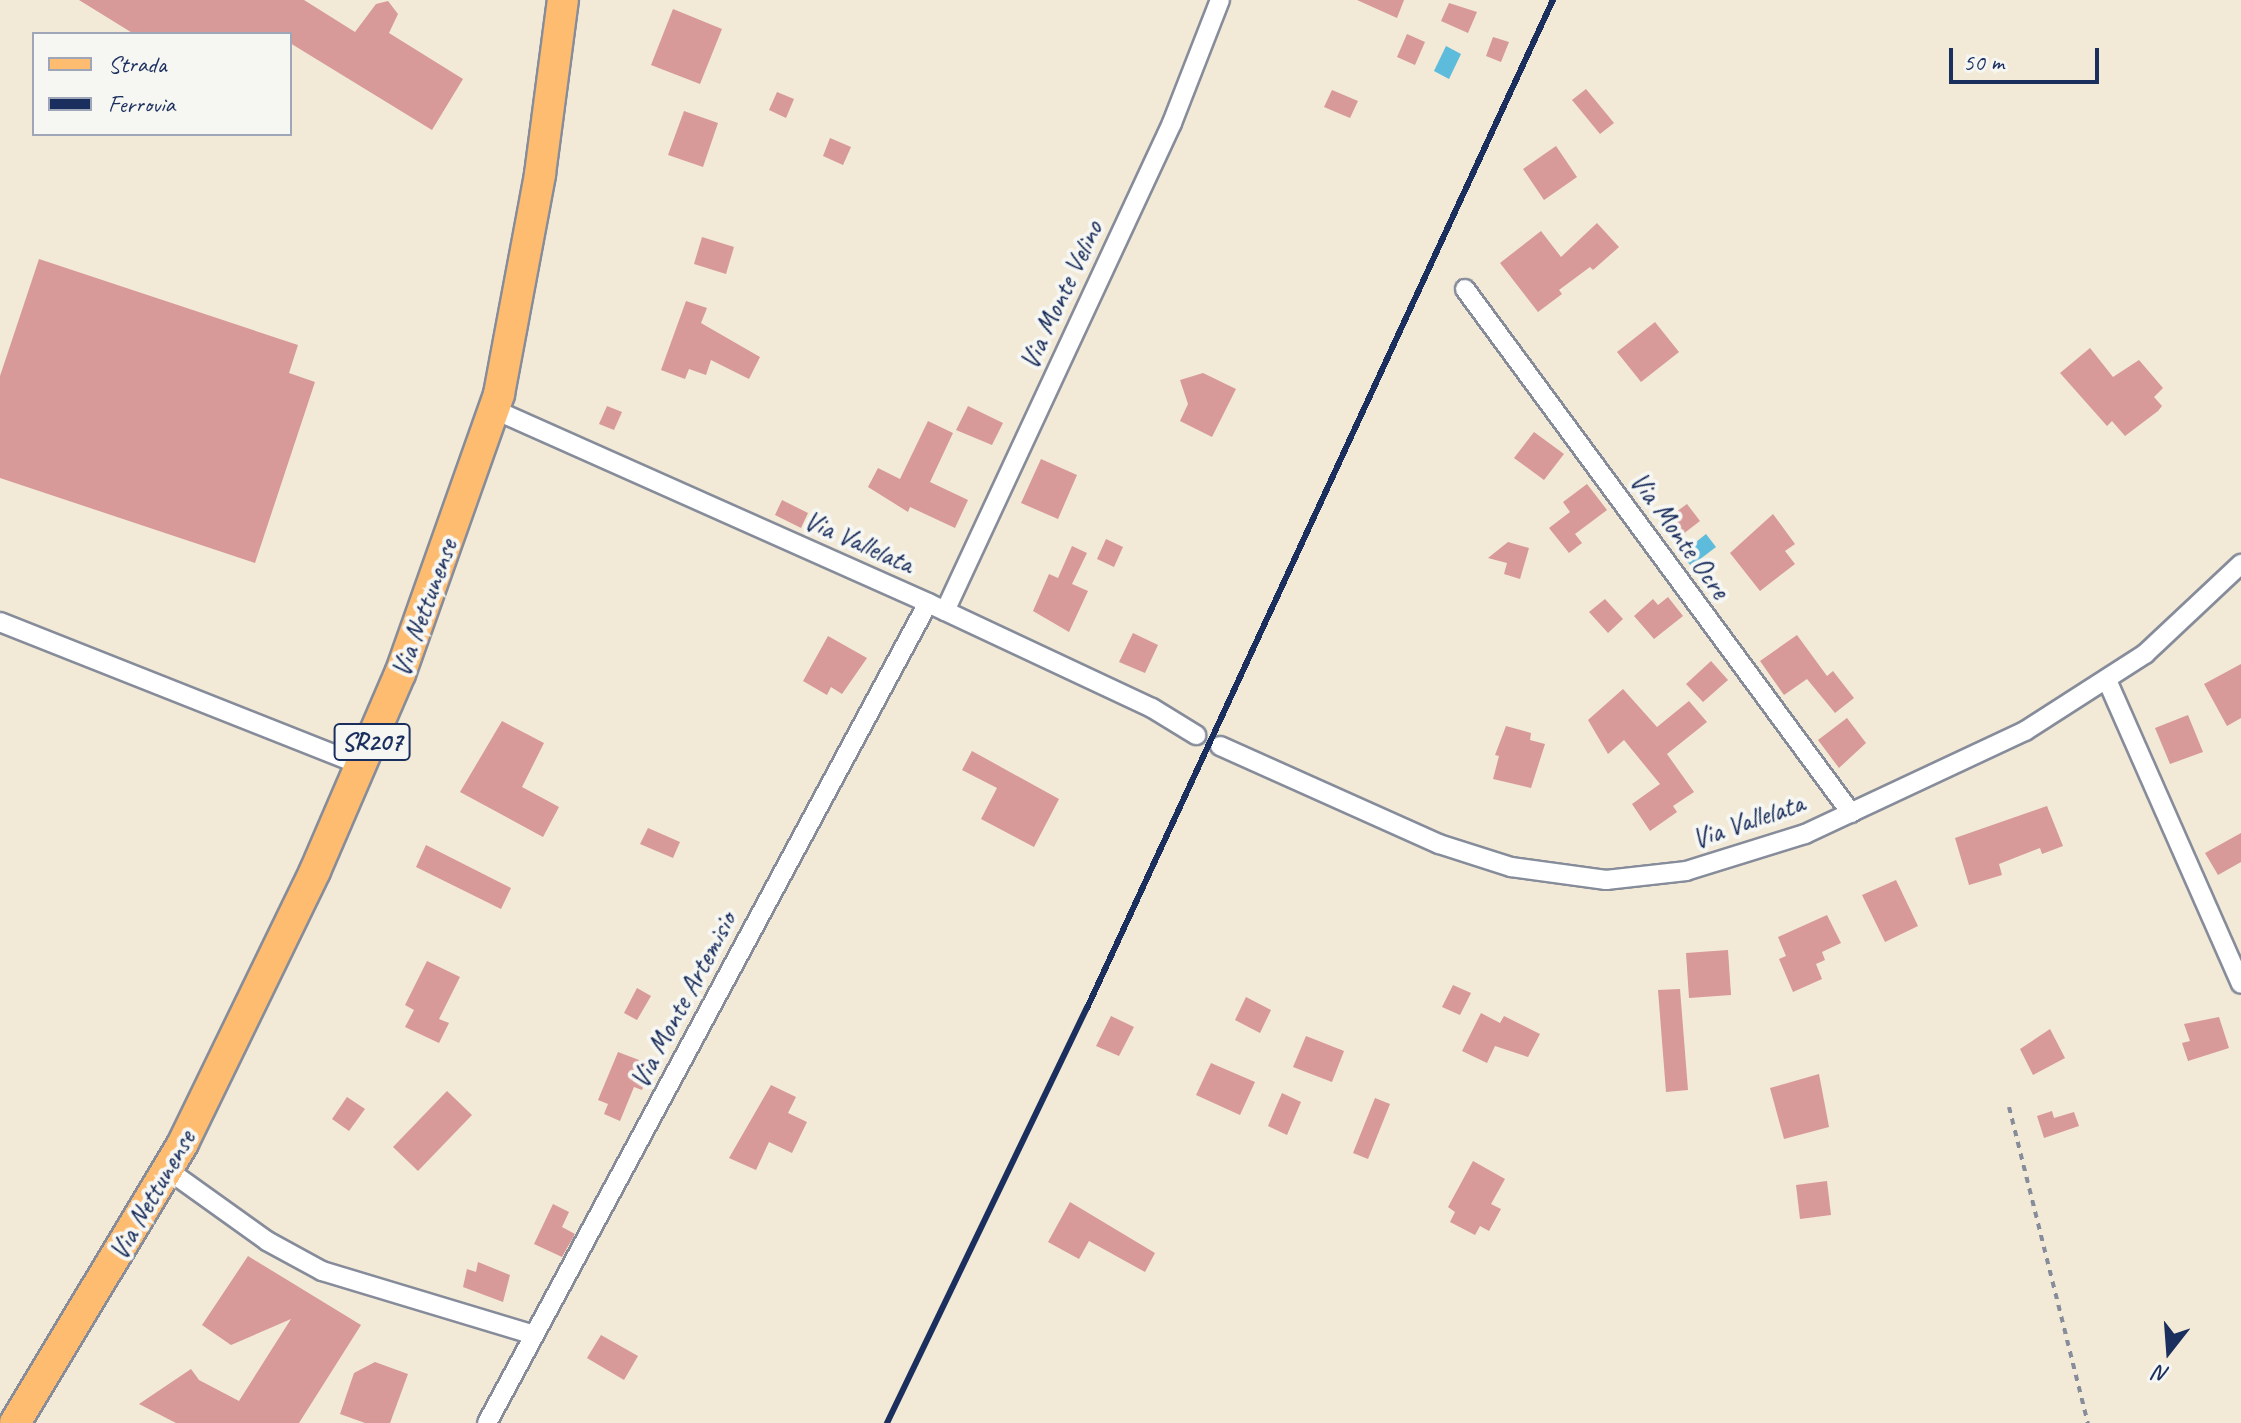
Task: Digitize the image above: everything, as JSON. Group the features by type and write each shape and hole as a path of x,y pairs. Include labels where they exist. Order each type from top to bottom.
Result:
{"main road":[{"name":"Via Nettunense","path":"15,1423 168,1170 362,765 495,410 534,215 563,0"}],"street":[{"name":"Via Monte Velino","path":"945,611 1172,123 1220,0"},
{"name":"Via Monte Ocre","path":"1465,289 1851,813"},
{"name":"Via Vallelata","path":"495,410 928,603 1152,708 1196,735"},
{"name":"Via Vallelata","path":"1220,746 1439,844 1529,872 1606,880 1686,871 1747,855 1851,813 2014,736 2145,654 2238,574"},
{"name":"Via Monte Artemisio","path":"487,1423 928,603"},
{"path":"0,622 362,765"},
{"path":"2107,680 2241,984"},
{"path":"168,1170 267,1241 322,1271 534,1335"}],"path":[{"path":"2009,1107 2088,1423"}],"water":[{"path":"1446,46 1461,54 1449,79 1434,71"},
{"path":"1706,534 1716,547 1691,566 1681,554"}],"building":[{"path":"79,0 304,0 355,32 376,4 388,1 398,14 389,33 463,79 432,130 292,44 292,32 131,32"},
{"path":"1357,0 1404,0 1397,18"},
{"path":"1449,3 1477,12 1468,33 1441,21"},
{"path":"673,9 722,29 700,84 651,65"},
{"path":"1407,34 1425,42 1415,65 1397,57"},
{"path":"1493,37 1509,42 1501,62 1486,56"},
{"path":"1586,89 1614,123 1600,134 1572,100"},
{"path":"1332,90 1358,101 1350,118 1324,107"},
{"path":"777,92 794,99 786,118 769,110"},
{"path":"684,111 718,123 703,167 668,155"},
{"path":"830,138 851,147 843,165 823,156"},
{"path":"1556,146 1577,177 1544,200 1523,169"},
{"path":"1597,223 1619,247 1593,270 1590,267 1559,290 1562,294 1538,312 1500,263 1541,231 1561,257"},
{"path":"702,237 734,247 726,274 694,264"},
{"path":"39,259 298,345 289,373 315,382 255,563 0,478 0,376"},
{"path":"686,301 707,308 701,323 760,357 749,379 711,360 706,375 689,369 685,379 661,370"},
{"path":"1655,322 1679,352 1641,382 1617,352"},
{"path":"2090,348 2113,377 2139,360 2163,388 2154,397 2162,406 2125,436 2112,421 2107,426 2060,373"},
{"path":"1203,373 1236,389 1212,437 1180,421 1188,404 1180,380"},
{"path":"607,406 622,412 614,430 599,424"},
{"path":"968,406 1003,423 992,445 956,430"},
{"path":"928,421 953,433 930,482 968,500 955,528 910,507 908,512 868,487 878,468 900,479"},
{"path":"1534,432 1564,454 1544,480 1514,458"},
{"path":"1041,459 1077,475 1058,519 1021,503"},
{"path":"1587,484 1607,510 1575,534 1582,543 1569,553 1549,528 1570,512 1563,502"},
{"path":"782,500 808,513 801,528 775,515"},
{"path":"1687,504 1700,521 1674,541 1661,523"},
{"path":"1773,514 1795,544 1785,551 1795,564 1760,591 1730,553"},
{"path":"1106,539 1123,547 1114,567 1097,559"},
{"path":"1508,542 1529,548 1520,579 1504,574 1507,563 1488,558"},
{"path":"1072,546 1087,553 1072,584 1088,591 1069,632 1033,611 1049,574 1058,578"},
{"path":"1668,597 1683,616 1654,639 1634,616 1653,599 1658,605"},
{"path":"1605,599 1623,619 1608,633 1589,612"},
{"path":"1133,633 1158,645 1145,673 1119,662"},
{"path":"1797,635 1827,676 1833,671 1854,698 1835,713 1807,679 1784,695 1760,661"},
{"path":"828,636 867,658 842,694 831,687 827,695 803,681"},
{"path":"1711,661 1728,680 1703,702 1686,684"},
{"path":"2241,664 2241,718 2227,726 2204,684"},
{"path":"1623,689 1657,727 1689,701 1707,722 1667,754 1694,792 1673,806 1677,812 1650,831 1632,804 1660,784 1624,740 1608,754 1588,720"},
{"path":"2188,715 2203,752 2170,764 2155,728"},
{"path":"1847,718 1866,743 1839,768 1818,740"},
{"path":"502,721 544,743 522,787 559,807 543,837 460,792"},
{"path":"1506,726 1531,733 1530,740 1545,744 1531,788 1493,779 1499,756 1495,755"},
{"path":"972,751 1059,799 1034,847 981,819 997,788 962,770"},
{"path":"2047,806 2063,846 2042,854 2040,848 1999,864 2002,875 1969,885 1955,838"},
{"path":"648,828 680,842 673,858 640,844"},
{"path":"2241,833 2241,862 2218,875 2205,853"},
{"path":"426,845 511,888 501,909 416,867"},
{"path":"1896,880 1918,926 1885,942 1862,895"},
{"path":"1827,915 1841,943 1822,952 1825,960 1816,964 1822,979 1793,992 1779,959 1786,956 1778,937"},
{"path":"1728,950 1731,995 1689,998 1686,953"},
{"path":"427,961 460,977 439,1019 449,1023 439,1043 405,1027 414,1010 405,1005"},
{"path":"1453,985 1471,993 1460,1015 1442,1007"},
{"path":"637,988 651,996 637,1020 624,1013"},
{"path":"1680,989 1688,1090 1666,1092 1658,990"},
{"path":"1246,997 1271,1010 1260,1033 1235,1020"},
{"path":"1481,1013 1500,1023 1504,1016 1540,1034 1528,1057 1495,1046 1487,1063 1462,1051"},
{"path":"1111,1016 1134,1027 1119,1056 1096,1046"},
{"path":"2219,1017 2229,1048 2188,1061 2182,1043 2190,1041 2184,1024"},
{"path":"2050,1029 2065,1058 2033,1075 2020,1049"},
{"path":"1306,1036 1344,1051 1332,1082 1293,1067"},
{"path":"618,1052 652,1065 642,1090 634,1087 620,1121 604,1114 608,1104 598,1100"},
{"path":"1211,1063 1255,1082 1240,1115 1196,1095"},
{"path":"1819,1074 1829,1127 1784,1139 1770,1088"},
{"path":"771,1085 796,1097 788,1113 807,1122 792,1153 769,1142 756,1170 729,1158"},
{"path":"447,1091 472,1115 418,1171 393,1147"},
{"path":"1282,1093 1301,1102 1287,1135 1268,1126"},
{"path":"347,1097 365,1109 349,1131 332,1119"},
{"path":"1375,1098 1390,1104 1368,1159 1353,1153"},
{"path":"2052,1111 2054,1118 2074,1112 2079,1126 2044,1138 2037,1116"},
{"path":"1473,1161 1505,1179 1491,1204 1501,1209 1489,1231 1480,1226 1475,1235 1450,1222 1455,1212 1448,1207"},
{"path":"1827,1181 1831,1215 1800,1219 1796,1185"},
{"path":"1070,1202 1155,1253 1145,1272 1089,1241 1079,1259 1048,1242"},
{"path":"553,1204 569,1212 562,1227 575,1234 562,1257 534,1244"},
{"path":"248,1256 361,1325 299,1423 176,1423 139,1404 191,1369 199,1380 239,1401 291,1319 231,1345 202,1325"},
{"path":"478,1262 510,1275 503,1302 463,1287 467,1269 476,1272"},
{"path":"601,1335 638,1356 624,1380 587,1358"},
{"path":"375,1362 408,1374 390,1423 365,1423 340,1414 354,1373"}],"railway":[{"path":"887,1423 1087,1008 1553,0"}]}
